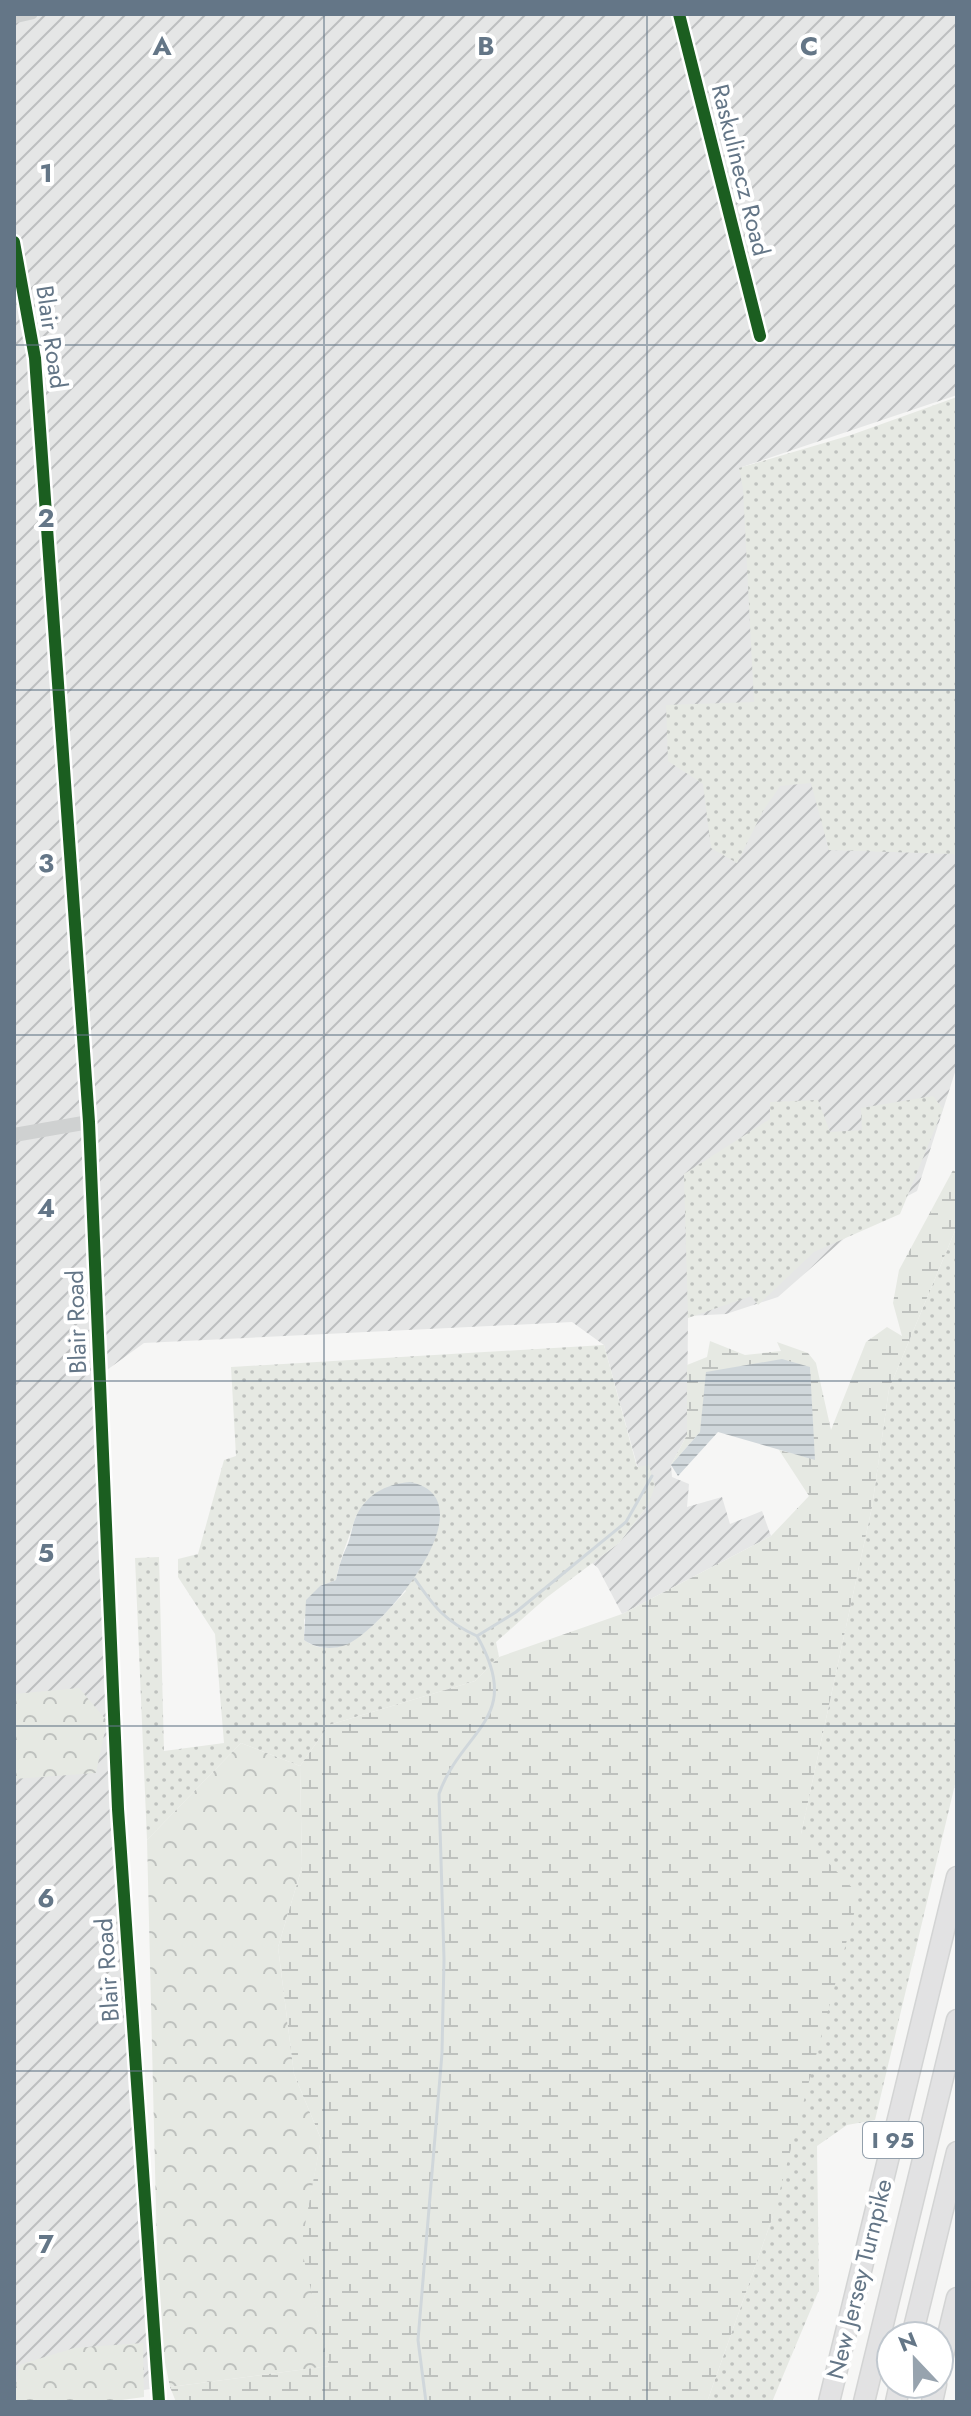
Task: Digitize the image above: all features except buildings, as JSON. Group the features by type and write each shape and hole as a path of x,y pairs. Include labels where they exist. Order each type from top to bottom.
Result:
{"highway":[{"name":"New Jersey Turnpike","path":"829,2402 957,1877"},
{"name":"New Jersey Turnpike","path":"864,2402 957,2020"},
{"name":"I 95","path":"916,2320 957,2152"},
{"path":"952,2320 957,2298"}],"street":[{"path":"14,18 32,14"},
{"name":"Raskulinecz Road","path":"679,14 760,336"},
{"name":"Blair Road","path":"14,242 35,358 89,1122 118,1809 159,2402"},
{"path":"14,1135 89,1122"}],"shaded area":[{"path":"14,14 957,14 957,395 739,468 957,411 957,1066 917,1191 870,1216 778,1297 726,1314 688,1316 687,1435 671,1465 672,1477 689,1484 687,1507 722,1497 730,1524 762,1511 771,1536 622,1614 598,1568 592,1563 619,1543 648,1505 604,1345 572,1322 144,1343 104,1372 121,1842 150,2389 71,2402 14,2402"},
{"path":"782,1359 810,1367 815,1460 718,1432 678,1476 671,1465 700,1432 706,1372"},
{"path":"410,1482 432,1493 440,1512 436,1537 405,1591 384,1615 346,1645 325,1648 304,1640 306,1600 320,1586 336,1580 354,1522 364,1503 392,1485"}],"green space":[{"path":"957,397 957,857 953,854 829,850 811,783 780,786 763,811 737,863 711,848 703,784 668,761 666,705 754,702 743,489 739,468 851,435"},
{"path":"933,1096 943,1109 900,1214 814,1252 758,1305 751,1296 688,1318 684,1174 770,1119 770,1102 818,1100 830,1132 862,1130 861,1108"},
{"path":"953,1170 957,1173 957,1226 889,1389 872,1507 801,1834 859,1895 773,2216 707,2402 176,2402 170,2387 329,2366 301,2247 321,2139 294,2074 278,1947 302,1867 300,1766 329,1725 475,1681 499,1657 622,1614 771,1536 809,1496 779,1450 814,1459 810,1367 700,1432 671,1465 687,1435 687,1365 707,1357 710,1341 745,1355 781,1351 777,1342 808,1353 816,1363 831,1430 866,1342 887,1327 902,1336 893,1303 899,1270"},
{"path":"957,1226 957,1776 875,2120 847,2125 817,2146 819,2290 772,2402 707,2402 773,2216 801,1834 872,1507 889,1389"},
{"path":"604,1345 637,1467 649,1465 655,1486 648,1505 619,1543 546,1598 496,1642 499,1657 475,1681 329,1725 300,1766 241,1743 147,1840 135,1558 159,1557 164,1751 224,1743 215,1634 178,1577 178,1559 198,1554 224,1460 236,1456 231,1367","holes":["356,1516 406,1591 373,1625 347,1643 333,1648 319,1647 304,1640 304,1620 320,1586 336,1580"]},
{"path":"79,1688 107,1721 96,1773 14,1779 14,1694"},
{"path":"241,1743 300,1766 302,1867 278,1947 294,2074 321,2139 302,2247 329,2366 170,2387 159,2333 147,1840"},
{"path":"143,2343 144,2397 107,2402 14,2402 19,2365 74,2348"}],"waterway":[{"path":"415,1579 442,1613 477,1636 516,1612 626,1522 652,1476"},
{"path":"426,2402 418,2340 442,2053 444,1959 439,1794 449,1772 485,1722 492,1706 495,1687 490,1664 477,1636"}],"cycle path":[{"path":"679,14 760,336"},
{"path":"14,242 35,358 89,1122 118,1809 159,2402"}]}
